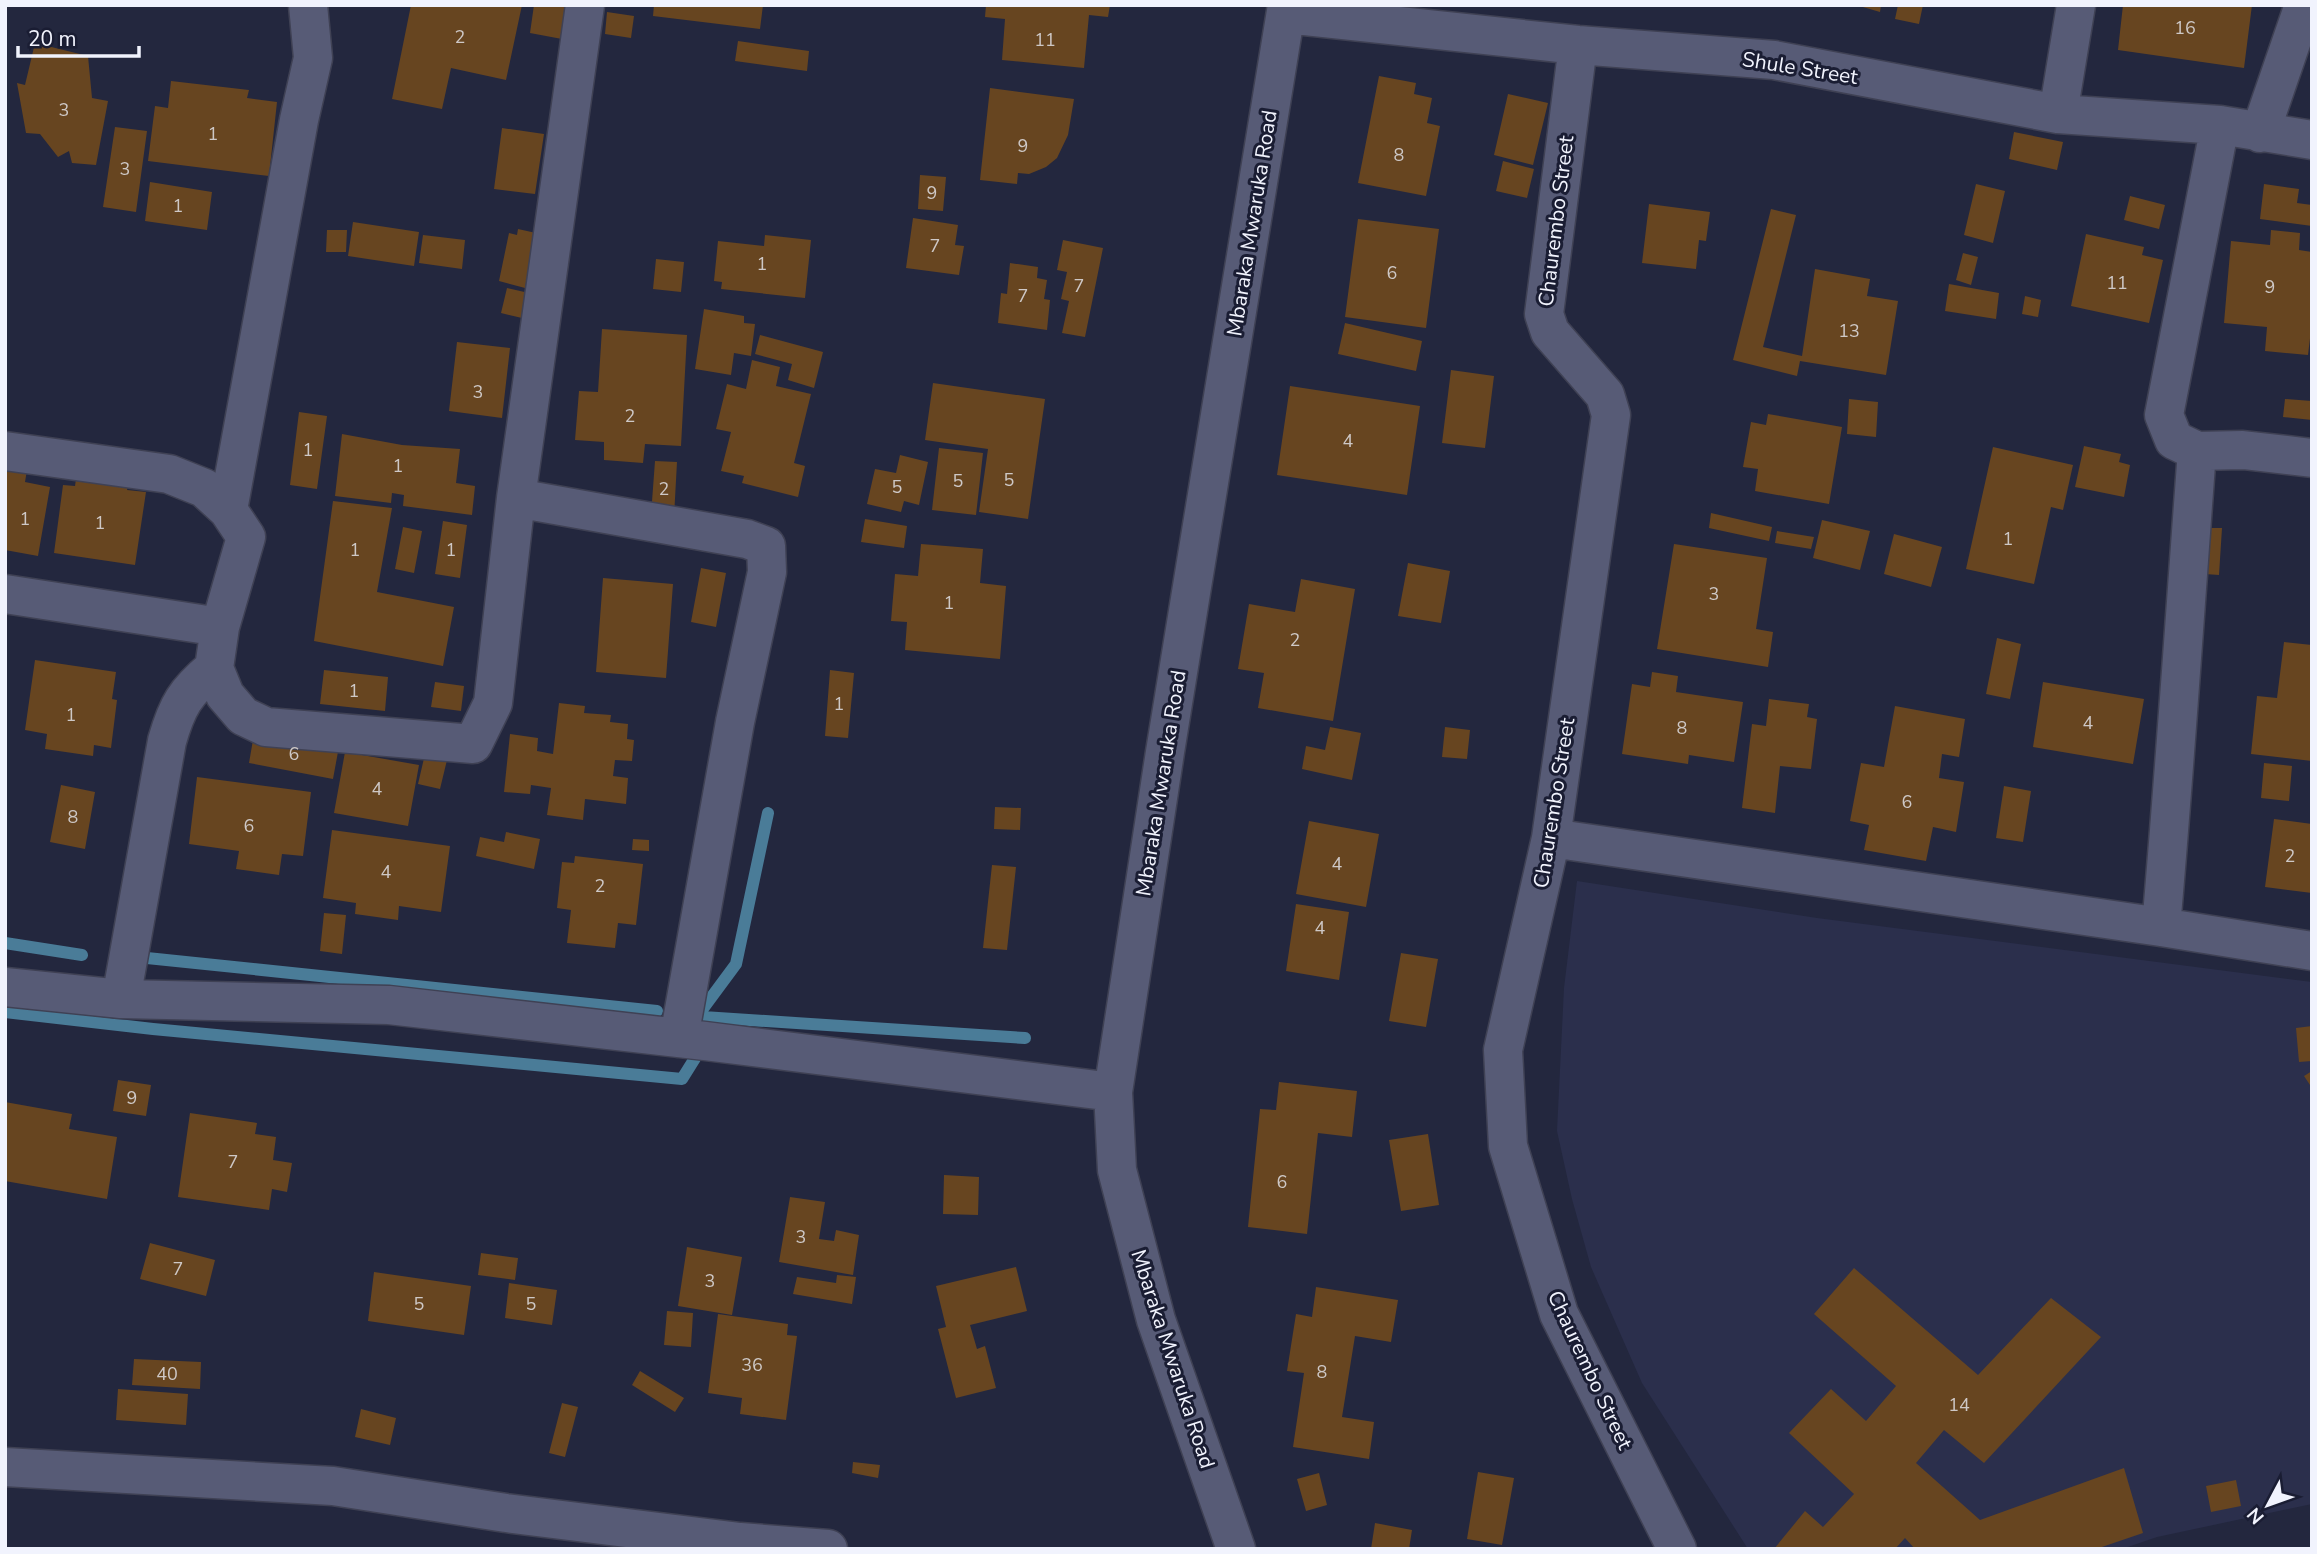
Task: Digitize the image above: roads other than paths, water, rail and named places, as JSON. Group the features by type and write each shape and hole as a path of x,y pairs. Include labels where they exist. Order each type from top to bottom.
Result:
{"street":[{"path":"229,510 299,120 313,58 307,5"},
{"path":"5,451 169,474 204,488 229,510 246,537 220,627 214,668 225,695 243,716 266,727 473,744 493,703 516,498 585,5"},
{"path":"2058,114 2076,5"},
{"path":"2260,133 2304,5"},
{"name":"Shule Street","path":"1286,9 1578,45 1774,60 2058,114 2220,125 2312,140"},
{"name":"Mbaraka Mwaruka Road","path":"1236,1549 1156,1321 1117,1170 1114,1092 1165,752 1286,9"},
{"name":"Chaurembo Street","path":"1578,45 1544,314 1550,332 1605,396 1611,415 1551,838 1503,1050 1508,1146 1559,1314 1677,1549"},
{"path":"2220,125 2164,415 2175,440 2197,451 2243,450 2312,458"},
{"path":"2161,927 2176,760 2183,622 2197,451"},
{"path":"516,498 747,538 765,547 766,572 735,722 679,1038"},
{"path":"5,594 220,627"},
{"path":"121,999 167,741 176,712 194,685 214,668"},
{"path":"1551,838 2312,951"},
{"path":"5,987 121,999 389,1005 1114,1092"},
{"path":"5,1467 333,1486 506,1513 740,1542 828,1549"}],"waterway":[{"path":"696,1018 736,964 768,813"},
{"path":"5,943 82,955"},
{"path":"147,958 657,1011"},
{"path":"5,1012 153,1029 682,1079 702,1047"},
{"path":"688,1016 1025,1038"}]}
